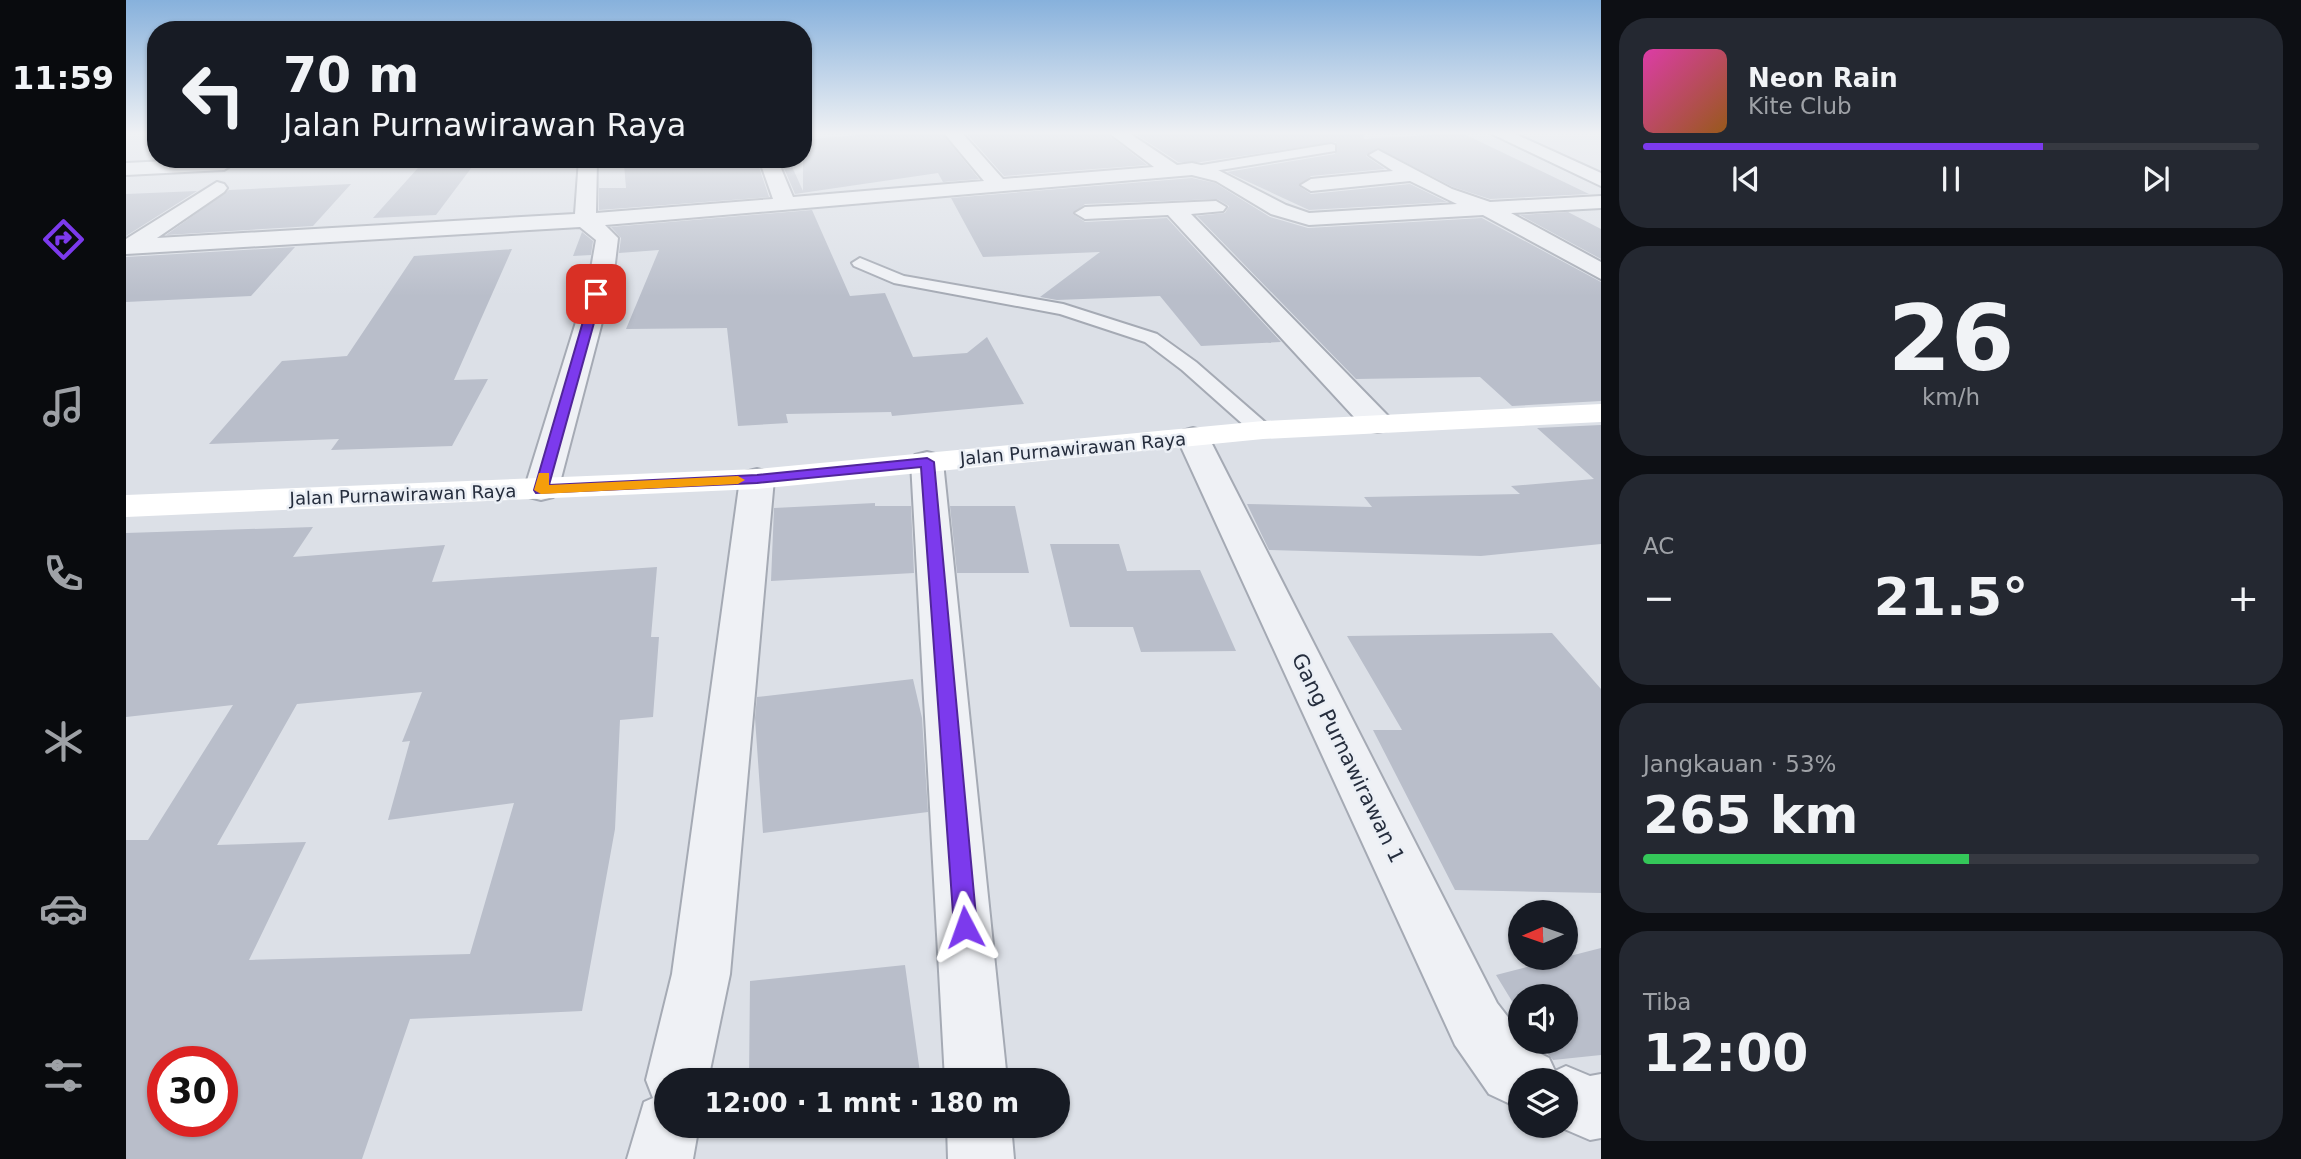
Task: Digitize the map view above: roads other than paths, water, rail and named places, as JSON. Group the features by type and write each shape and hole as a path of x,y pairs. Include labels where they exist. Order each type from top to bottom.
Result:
{"street":[{"path":"585,187 585,220"},
{"path":"779,187 785,203"},
{"path":"127,248 585,220 963,187"},
{"path":"1237,187 1295,217 1601,202"},
{"path":"1434,187 1486,208 1601,272"},
{"path":"127,248 216,188"},
{"path":"1085,213 1216,206"},
{"path":"1173,208 1377,423"},
{"path":"541,490 601,280 607,238 599,228 585,220"},
{"name":"Jalan Purnawirawan Raya","path":"126,506 757,479 1263,430 1601,413"},
{"name":"Gang Purnawirawan 1","path":"1193,438 1476,1024 1512,1068"},
{"path":"927,462 975,1068"},
{"path":"680,1068 701,974 757,479"},
{"path":"1578,1103 1590,1108 1601,1106"},
{"path":"660,1159 664,1138"},
{"path":"980,1138 981,1159"}],"lane":[{"path":"860,263 900,280 1063,309 1151,338 1189,366 1263,430"}]}
